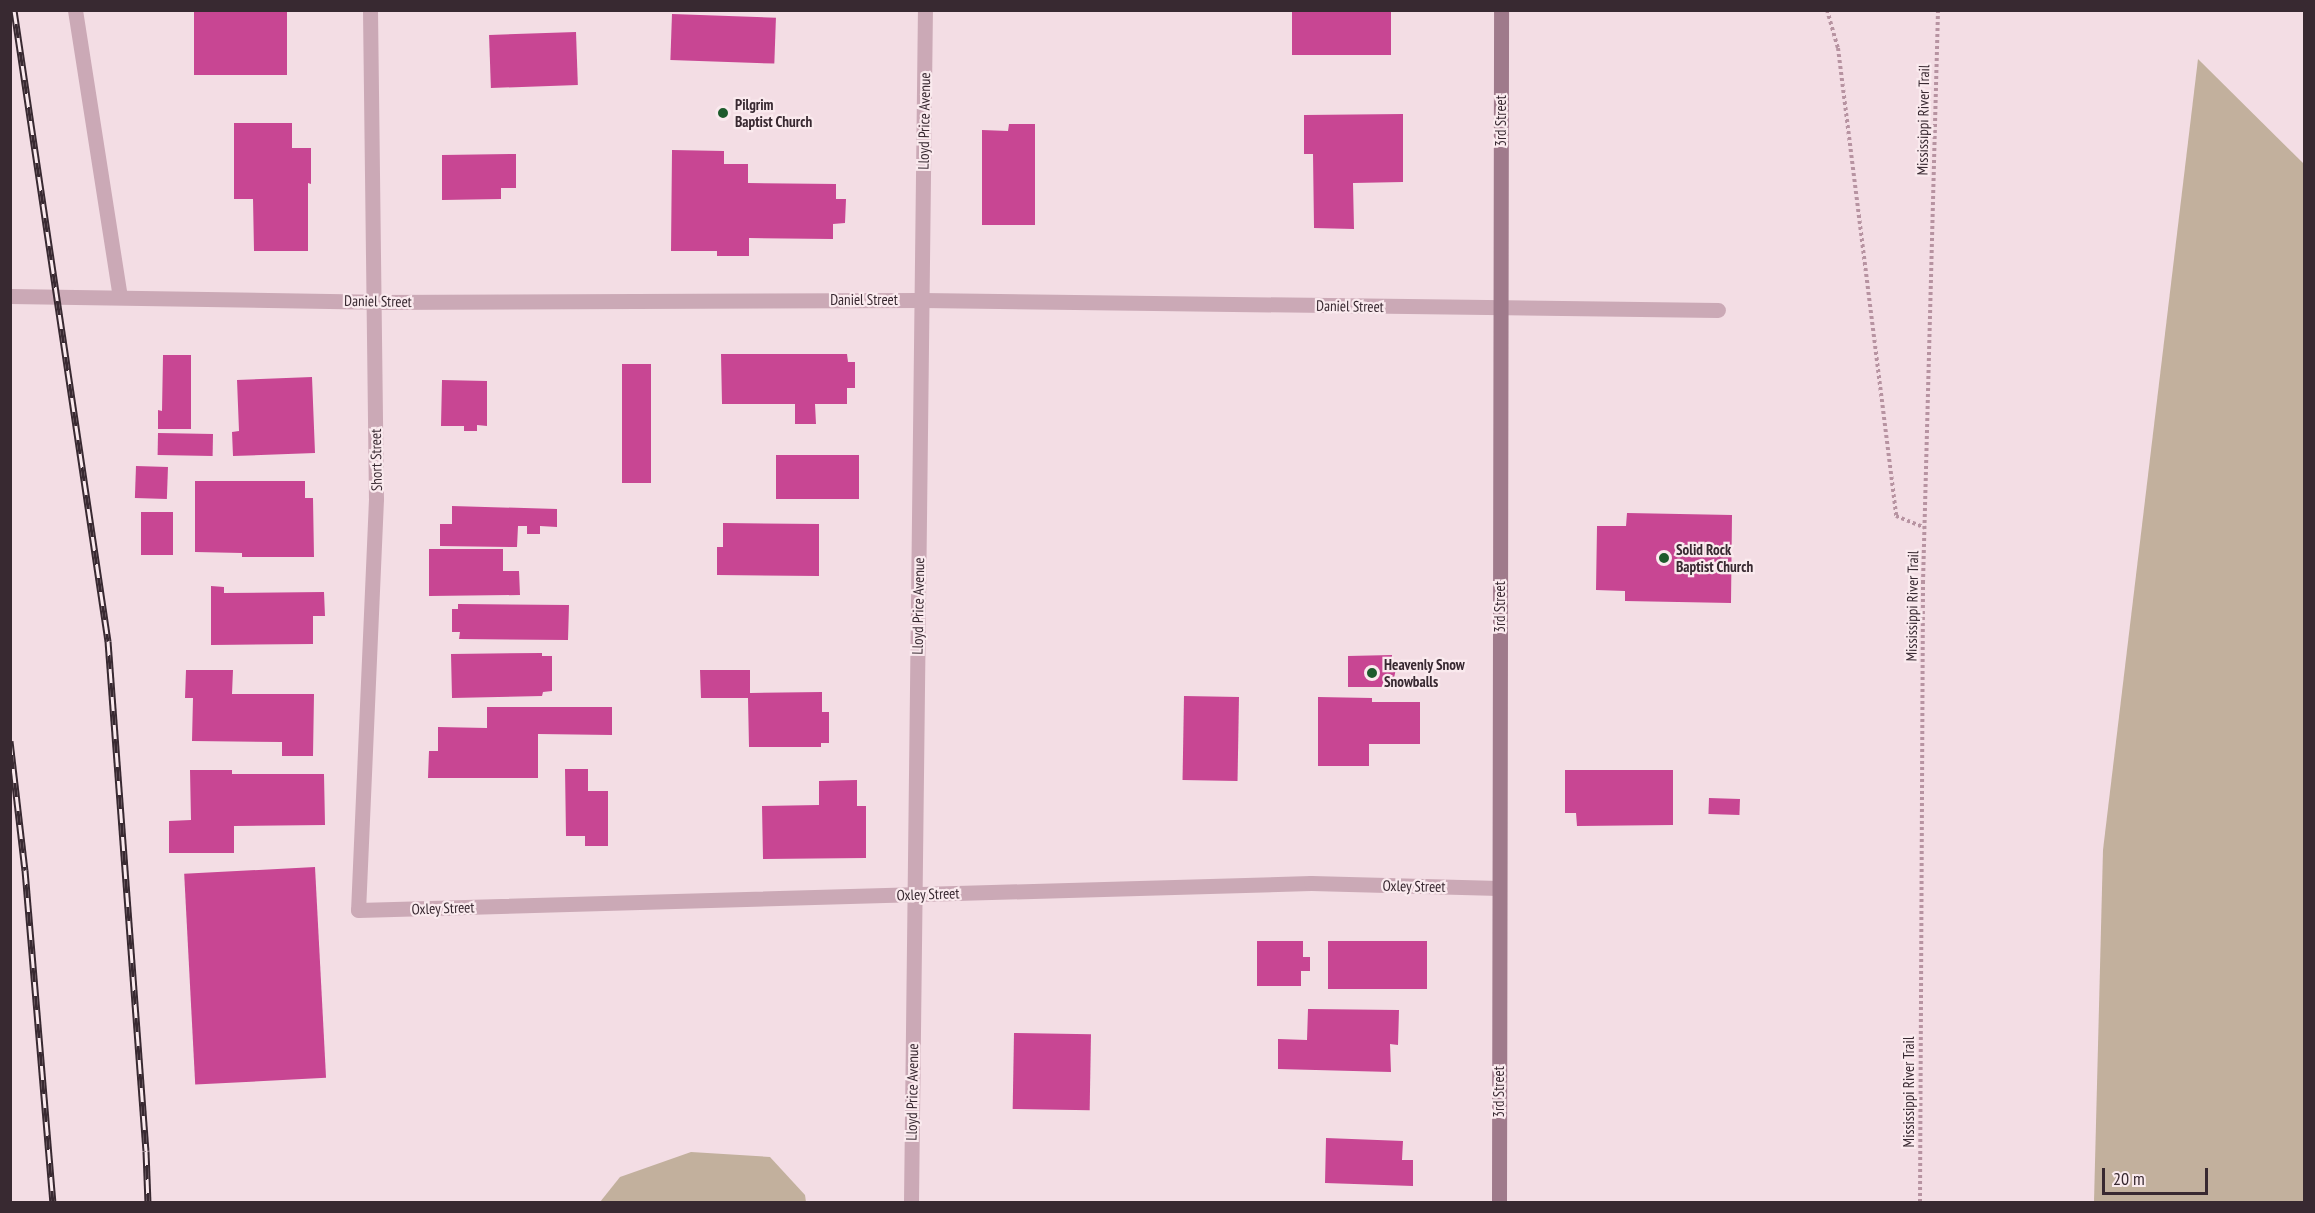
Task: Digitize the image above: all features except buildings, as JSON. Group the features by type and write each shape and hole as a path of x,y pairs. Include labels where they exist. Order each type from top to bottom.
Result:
{"main road":[{"name":"3rd Street","path":"1500,1203 1501,10"}],"street":[{"path":"75,10 120,296"},
{"name":"Short Street","path":"358,910 376,499 370,10"},
{"name":"Lloyd Price Avenue","path":"911,1203 925,10"},
{"name":"Daniel Street","path":"10,296 120,296 374,302 922,300 1718,310"},
{"name":"Oxley Street","path":"358,910 1311,883 1499,888"}],"path":[{"path":"1827,10 1838,48 1896,516 1925,528"},
{"name":"Mississippi River Trail","path":"1920,1203 1925,528 1938,10"}],"shaded area":[{"path":"2198,59 2304,164 2304,1202 2094,1202 2103,850"},
{"path":"691,1152 770,1157 805,1195 806,1202 600,1202 620,1177"}],"railway":[{"path":"14,10 108,641 148,1202"},
{"path":"10,741 25,870 53,1202"}],"place":[{"name":"Pilgrim Baptist Church","path":"723,113"},
{"name":"Solid Rock Baptist Church","path":"1664,558"},
{"name":"Heavenly Snow Snowballs","path":"1372,673"}]}
